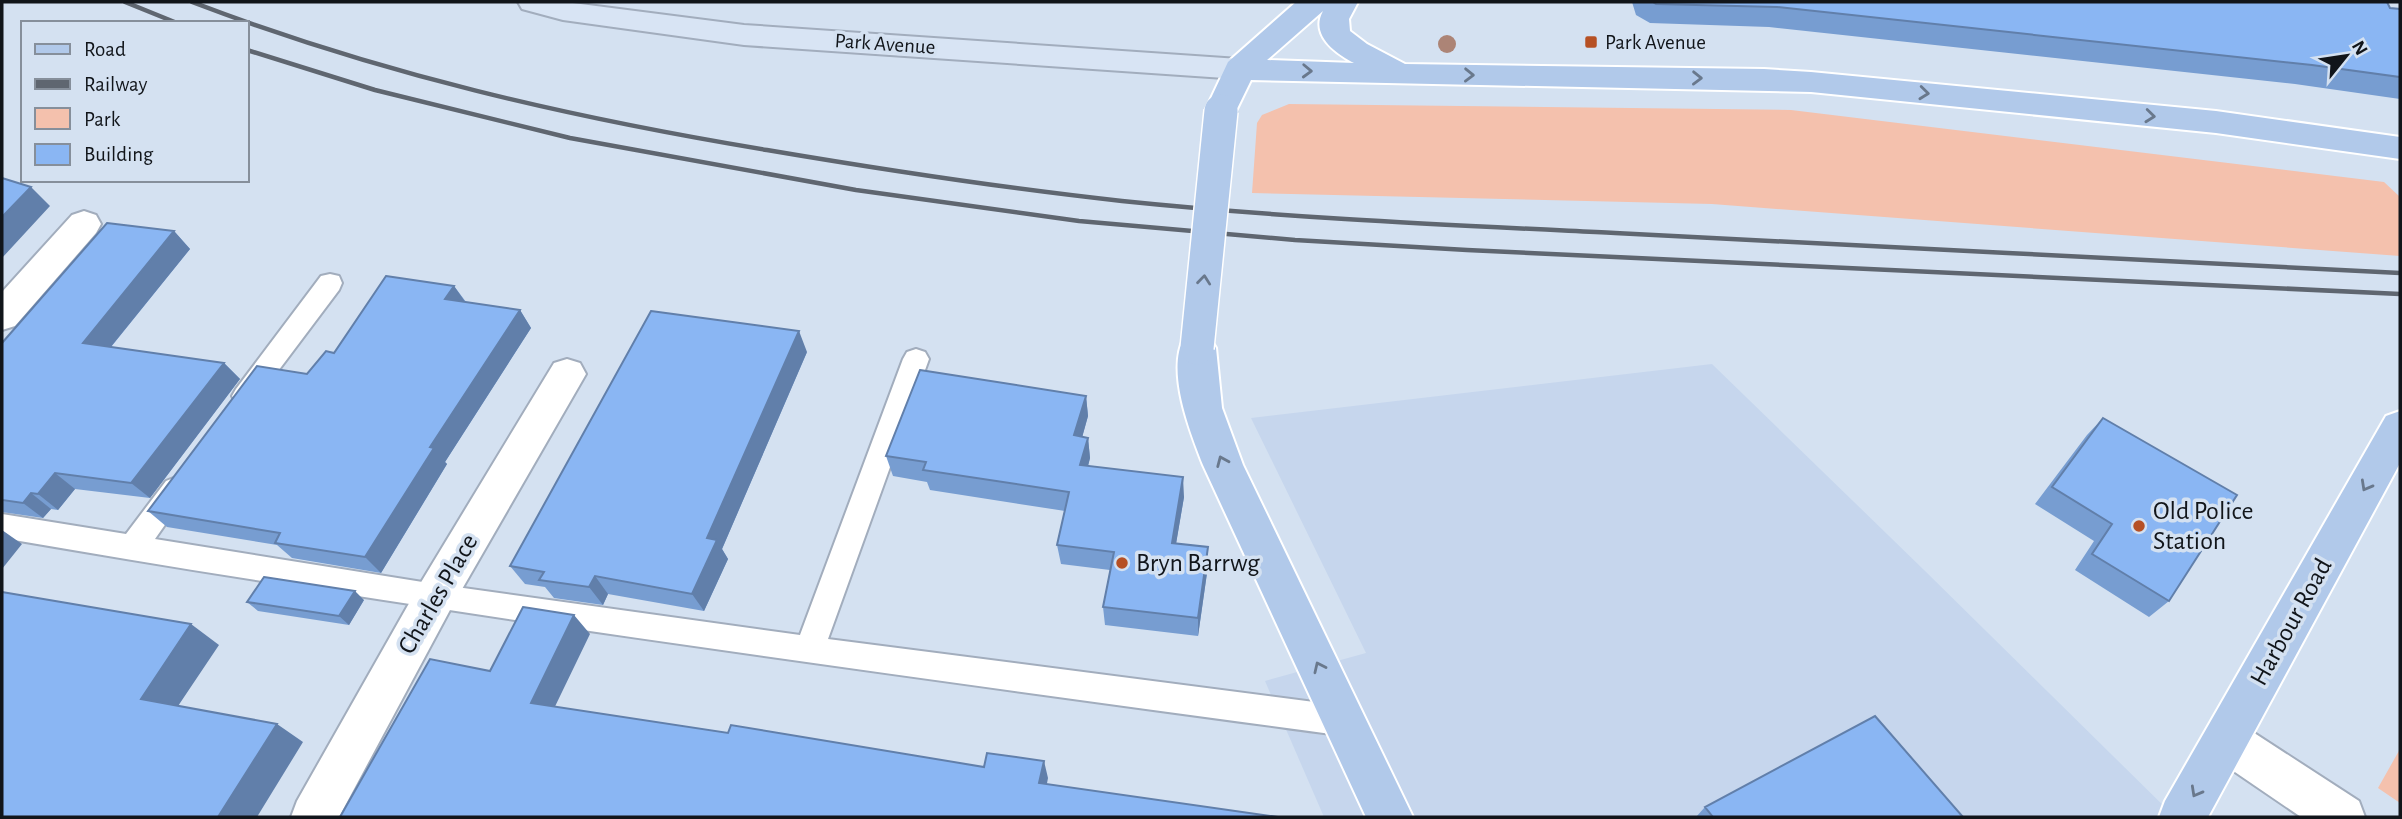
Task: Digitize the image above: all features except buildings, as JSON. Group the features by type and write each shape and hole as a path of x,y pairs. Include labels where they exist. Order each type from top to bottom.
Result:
{"main road":[{"path":"1315,2 1265,42 1239,69 1227,90 1221,111 1197,348 1197,387 1205,420 1223,464 1390,817"},
{"path":"1343,2 1333,23 1335,34 1351,48 1401,74"},
{"path":"1239,69 1811,82 2216,122 2400,148"},
{"name":"Harbour Road","path":"2182,817 2400,427"}],"street":[{"name":"Park Avenue","path":"533,2 563,11 744,35 1239,69"},
{"path":"2,316 84,224"},
{"name":"Charles Place","path":"314,817 435,597 567,374"},
{"path":"2226,740 2342,817"}],"lane":[{"path":"231,415 330,283"},
{"path":"809,650 916,359"},
{"path":"133,547 190,470"},
{"path":"2,526 435,597 1345,721"}],"shaded area":[{"path":"1712,364 2175,817 1324,817 1265,681 1366,653 1251,418"}],"green space":[{"path":"1289,104 1791,110 2384,182 2400,197 2400,256 1712,204 1252,193 1257,123 1262,115"},
{"path":"2400,749 2400,803 2378,788"}],"railway":[{"path":"125,2 172,21"},
{"path":"192,2 244,21"},
{"path":"248,23 405,72 547,108 811,157 1077,196 1184,207 1368,220 2400,273"},
{"path":"248,50 375,90 570,138 856,190 1079,221 1295,240 1467,250 2400,294"}],"place":[{"name":"Park Avenue","path":"1591,42"},
{"name":"Old Police Station","path":"2139,526"},
{"name":"Bryn Barrwg","path":"1122,563"}]}
